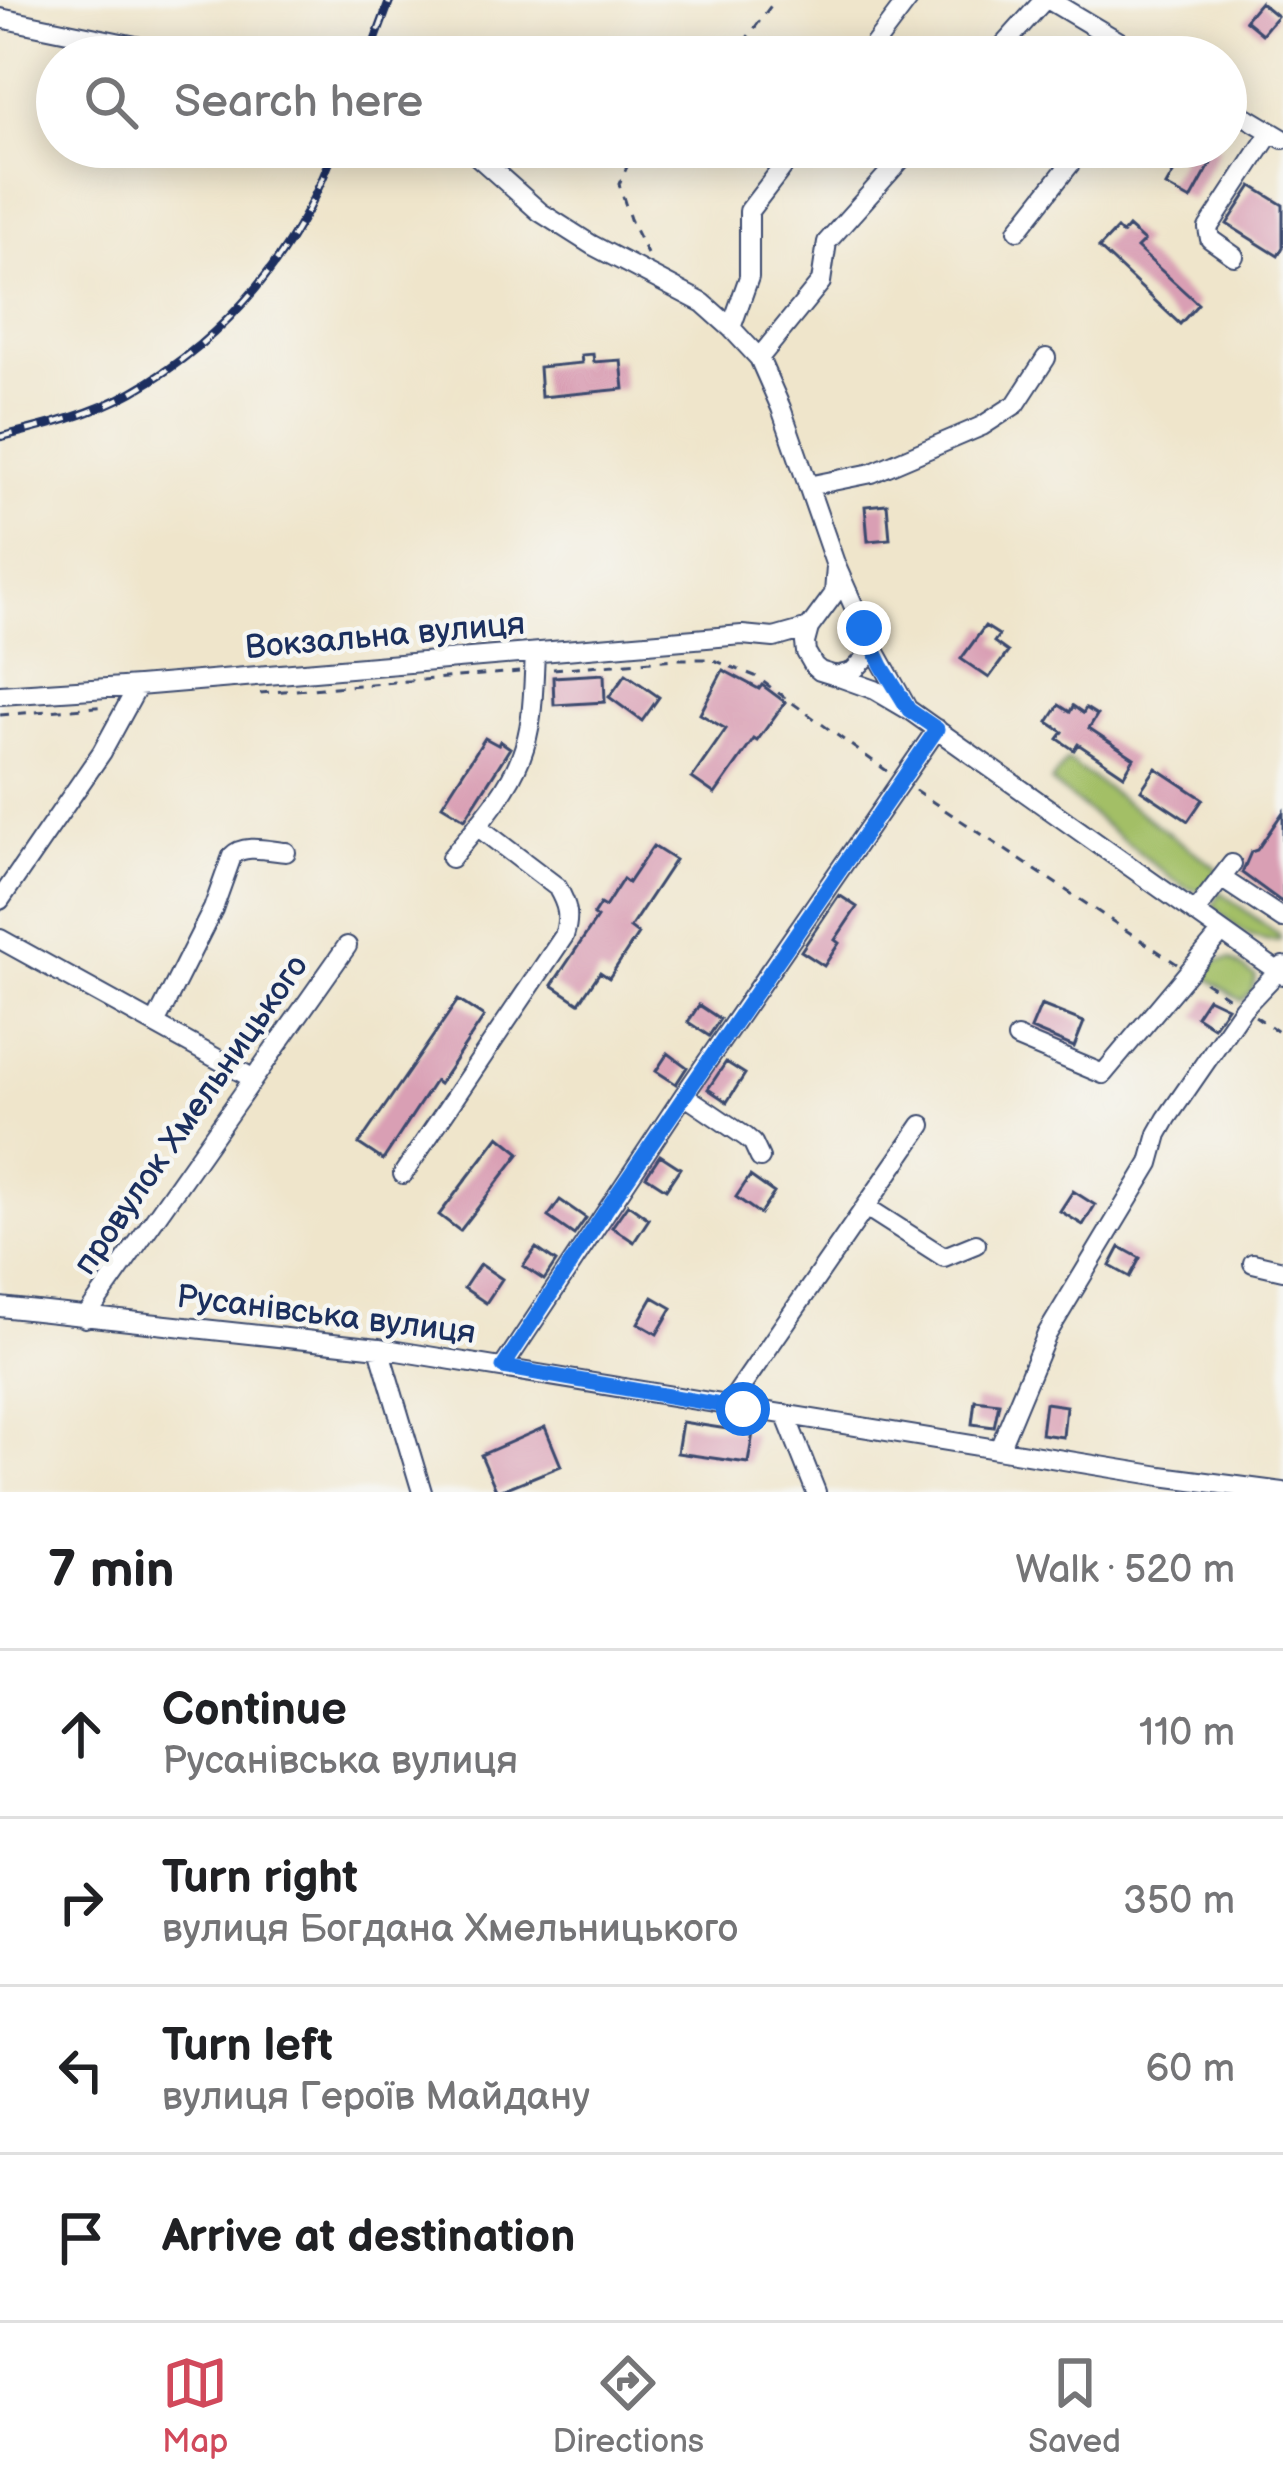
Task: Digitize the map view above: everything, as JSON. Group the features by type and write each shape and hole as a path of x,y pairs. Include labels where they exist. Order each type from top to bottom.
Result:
{"street":[{"path":"881,36 908,0"},
{"path":"1013,36 1046,0 1109,36"},
{"path":"0,18 87,36"},
{"path":"1234,256 1210,239 1208,227 1277,136 1247,118"},
{"path":"490,168 539,212 703,303 760,358 836,566 863,629 909,710"},
{"path":"731,328 748,277 749,211 781,168"},
{"path":"760,358 821,282 827,242 893,168"},
{"path":"1018,230 1067,168"},
{"path":"808,486 872,473 982,426 1016,404 1046,358"},
{"path":"809,659 805,644 812,624 834,594 836,566"},
{"path":"812,624 837,612 863,629"},
{"name":"Вокзальна вулиця","path":"0,694 535,662 742,635 774,638 812,624"},
{"path":"836,676 852,672 864,660 863,629"},
{"path":"774,638 790,645 820,671 875,690 909,710 1282,971 1243,1008 1167,1118 1150,1163 1048,1334 999,1448"},
{"path":"451,858 502,793 521,758 535,662"},
{"path":"0,900 102,752 139,686"},
{"path":"503,1367 937,729"},
{"path":"403,1174 564,936 569,917 557,887 476,826"},
{"path":"155,1024 213,909 232,856 246,849 286,852"},
{"path":"1195,912 1227,871 1283,919"},
{"path":"1017,1038 1103,1074 1222,932"},
{"path":"0,939 252,1078"},
{"name":"провулок Хмельницького","path":"85,1318 347,946"},
{"path":"684,1095 746,1137 760,1158"},
{"path":"728,1406 922,1125"},
{"path":"866,1207 944,1257 976,1244"},
{"path":"1253,1264 1283,1270"},
{"name":"Русанівська вулиця","path":"0,1306 379,1348 1283,1492"},
{"path":"379,1348 422,1492"},
{"path":"785,1414 816,1492"}],"path":[{"path":"751,36 775,0"},
{"path":"626,168 619,184 630,219 662,282"},
{"path":"248,694 535,662 711,659 755,676 901,781 1283,1035"},
{"path":"0,715 128,704"}],"green space":[{"path":"1067,760 1218,869 1206,890 1191,890 1175,880 1051,782"},
{"path":"1220,892 1280,940 1261,939 1235,926 1214,906"},
{"path":"1230,959 1256,977 1251,993 1242,1001 1200,973 1216,961"}],"building":[{"path":"1260,2 1277,16 1262,34 1245,20"},
{"path":"1176,168 1209,168 1191,200 1166,186"},
{"path":"1252,186 1283,205 1283,247 1278,256 1227,224"},
{"path":"1128,227 1144,241 1137,248 1198,304 1180,324 1099,248 1117,229 1122,234"},
{"path":"593,354 594,362 621,360 624,389 541,397 539,367 582,363 581,355"},
{"path":"887,504 890,539 868,541 865,506"},
{"path":"985,626 999,635 994,642 1008,652 989,678 961,659"},
{"path":"723,670 759,689 762,685 785,702 715,794 692,778 726,729 700,714"},
{"path":"604,674 605,702 554,705 553,677"},
{"path":"626,674 659,697 642,721 609,697"},
{"path":"1059,705 1070,712 1073,706 1083,713 1086,708 1097,715 1089,728 1134,758 1124,775 1078,744 1074,750 1058,739 1063,732 1048,722"},
{"path":"485,738 510,748 465,819 442,805"},
{"path":"1156,768 1203,799 1188,821 1141,790"},
{"path":"1283,812 1283,903 1242,873 1251,852"},
{"path":"653,846 675,860 630,928 638,934 609,978 600,972 579,1003 552,985 597,918 593,915 600,904 605,907 623,879 628,883"},
{"path":"839,895 857,907 824,966 801,951"},
{"path":"1208,998 1227,1007 1213,1027 1196,1016"},
{"path":"458,1000 484,1017 383,1160 359,1144"},
{"path":"699,1005 720,1019 709,1036 688,1022"},
{"path":"1041,1005 1084,1022 1074,1047 1031,1029"},
{"path":"668,1053 687,1067 676,1084 656,1071"},
{"path":"726,1062 745,1074 727,1102 708,1089"},
{"path":"499,1136 520,1153 460,1231 439,1215"},
{"path":"660,1155 680,1168 666,1189 646,1176"},
{"path":"750,1176 774,1193 760,1214 736,1197"},
{"path":"1073,1191 1095,1205 1083,1225 1060,1211"},
{"path":"560,1200 586,1218 574,1235 548,1217"},
{"path":"628,1204 649,1219 634,1242 612,1227"},
{"path":"1120,1247 1140,1258 1130,1277 1110,1266"},
{"path":"536,1248 556,1262 544,1280 523,1266"},
{"path":"480,1264 502,1279 486,1303 464,1288"},
{"path":"653,1297 672,1308 657,1334 638,1323"},
{"path":"975,1400 999,1403 994,1427 972,1424"},
{"path":"1045,1403 1066,1406 1063,1437 1041,1434"},
{"path":"682,1422 753,1433 748,1463 677,1453"},
{"path":"545,1427 561,1466 497,1492 481,1455"}],"railway":[{"path":"377,36 390,0"},
{"path":"0,437 116,400 199,345 229,318 280,256 327,168"}],"route":[{"path":"743,1409 503,1367 937,729 909,710 864,628"}]}
